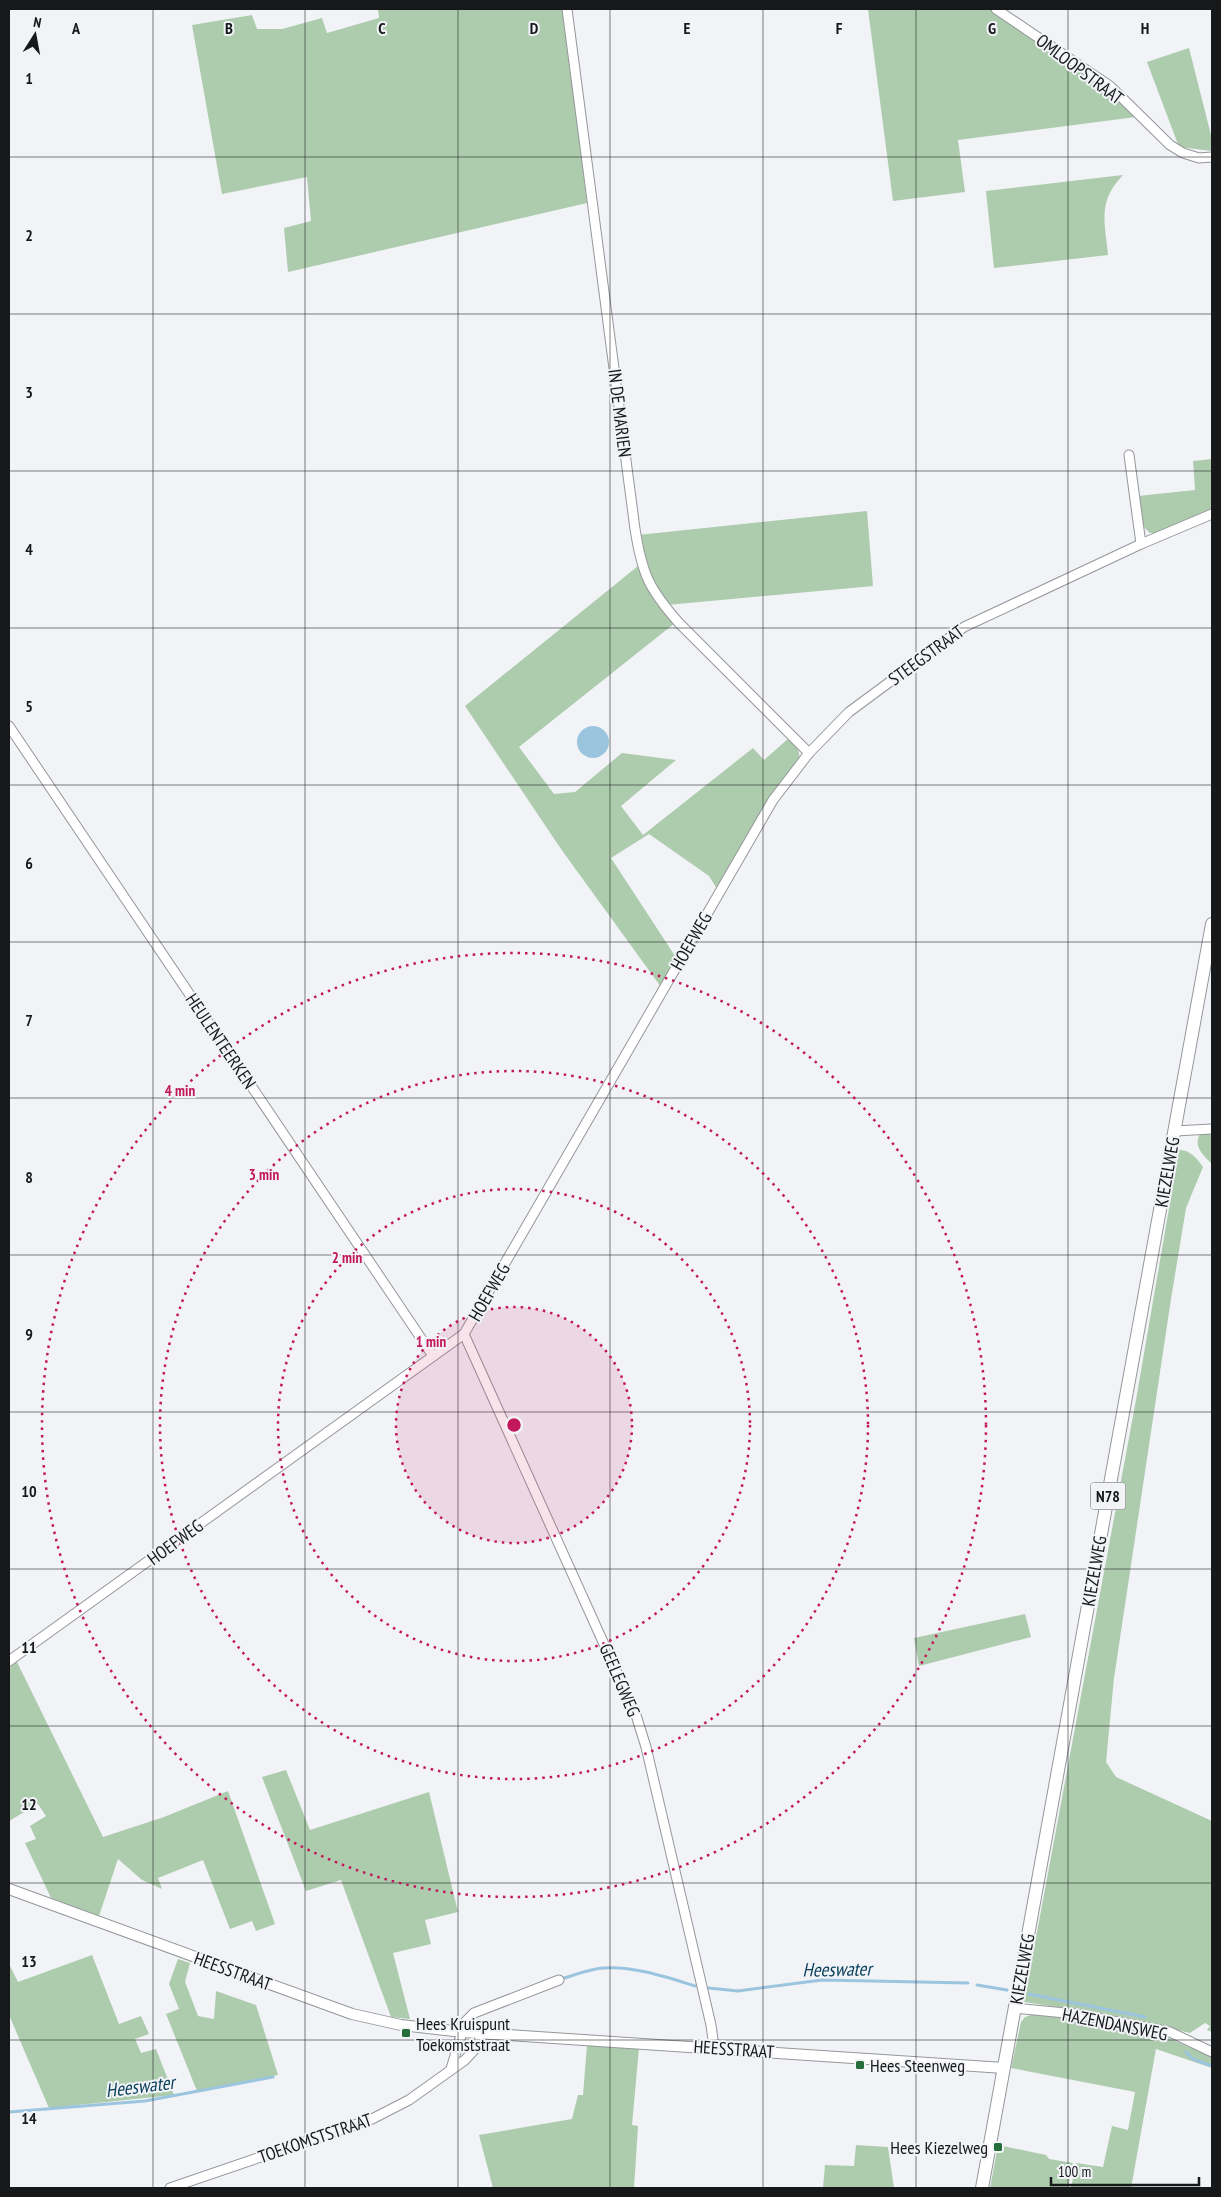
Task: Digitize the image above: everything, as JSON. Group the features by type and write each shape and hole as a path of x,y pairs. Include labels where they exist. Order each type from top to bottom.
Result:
{"main road":[{"name":"KIEZELWEG","path":"982,2188 1212,924"}],"street":[{"name":"IN DE MARIEN","path":"567,9 622,436 639,557 644,574 659,601 679,623 809,753"},
{"name":"OMLOOPSTRAAT","path":"996,9 1110,86 1170,145 1183,153 1199,158 1212,157"},
{"path":"1129,456 1141,544"},
{"name":"STEEGSTRAAT","path":"718,894 773,800 809,753 849,712 964,627 1141,544 1212,514"},
{"name":"HEULENTEERKEN","path":"9,726 433,1356"},
{"name":"HOEFWEG","path":"9,1660 464,1334 718,894"},
{"path":"1175,1131 1212,1129"},
{"name":"GEELEGWEG","path":"464,1334 538,1494 638,1722 711,2024 714,2047"},
{"name":"HEESSTRAAT","path":"9,1889 352,2014 401,2025 463,2032 714,2047 1004,2068"},
{"path":"451,2069 465,2022 474,2013 559,1980"},
{"name":"HAZENDANSWEG","path":"1014,2008 1076,2014 1170,2032 1212,2052"},
{"name":"TOEKOMSTSTRAAT","path":"170,2188 372,2119 409,2100 465,2060 476,2048 484,2033"}],"green space":[{"path":"378,9 563,9 587,203 288,272 284,228 311,221 307,177 222,194 192,25 252,15 257,29 282,29 322,18 327,33 379,18"},
{"path":"868,9 990,9 1102,85 1136,117 958,140 965,192 893,201"},
{"path":"1189,48 1212,139 1212,151 1179,147 1147,62"},
{"path":"1123,175 1109,194 1106,203 1105,222 1108,255 994,268 986,191"},
{"path":"1212,459 1212,509 1159,533 1150,533 1141,521 1138,496 1195,490 1193,461"},
{"path":"867,511 873,586 667,605 654,588 638,535"},
{"path":"638,566 647,588 675,623 519,747 554,794 575,792 622,753 676,760 621,806 643,835 753,748 764,760 789,738 799,754 799,761 750,831 717,889 709,876 649,834 611,858 677,959 661,987 561,849 465,706"},
{"path":"1212,1133 1212,1164 1200,1150 1198,1138 1200,1134"},
{"path":"1179,1150 1190,1153 1203,1167 1186,1208 1171,1299 1114,1678 1106,1762 1116,1777 1212,1821 1212,2032 1207,2030 1210,2026 1205,2023 1190,2033 1122,2017 1024,2002 1136,1400"},
{"path":"1025,1614 1031,1637 919,1666 914,1638"},
{"path":"16,1660 103,1837 164,1817 228,1791 275,1924 256,1931 252,1921 230,1929 203,1860 158,1878 162,1889 142,1880 118,1859 99,1916 51,1898 25,1843 36,1839 30,1826 46,1816 38,1804 9,1821 9,1665"},
{"path":"286,1770 310,1830 429,1792 458,1912 425,1920 431,1944 393,1953 410,2019 391,2017 341,1880 306,1891 262,1777"},
{"path":"92,1955 119,2024 141,2016 149,2034 135,2039 141,2053 156,2049 174,2095 49,2108 9,2015 9,1964 18,1982"},
{"path":"178,1959 190,1963 185,1982 198,2016 214,2019 216,1991 256,2005 278,2075 197,2091 166,2014 179,2009 169,1984"},
{"path":"1034,2014 1068,2017 1159,2034 1212,2057 1212,2068 1156,2049 1131,2188 1071,2188 1076,2163 1103,2167 1112,2126 1128,2130 1135,2092 1011,2068 1021,2022 1025,2017"},
{"path":"587,2045 639,2048 632,2125 638,2126 634,2188 493,2188 479,2135 572,2119 578,2095 583,2095"},
{"path":"856,2145 888,2147 894,2188 823,2188 825,2165 854,2166"},
{"path":"998,2145 1046,2155 1049,2159 1073,2163 1068,2188 990,2188"}],"water":[{"path":"593,726 599,727 604,731 608,736 608,748 604,753 599,757 593,758 587,757 582,753 578,748 577,742 578,736 582,731 587,727"}],"waterway":[{"name":"Heeswater","path":"561,1979 592,1970 615,1968 650,1973 695,1986"},
{"name":"Heeswater","path":"709,1988 738,1991 822,1980 968,1983"},
{"name":"Heeswater","path":"977,1985 1007,1990"},
{"name":"Heeswater","path":"1029,1994 1145,2017"},
{"name":"Heeswater","path":"1186,2052 1193,2059 1212,2066"},
{"name":"Heeswater","path":"9,2112 145,2101 273,2077"}],"place":[{"name":"Hees Kruispunt Toekomststraat","path":"406,2033"},
{"name":"Hees Steenweg","path":"860,2065"},
{"name":"Hees Kiezelweg","path":"998,2147"}]}
